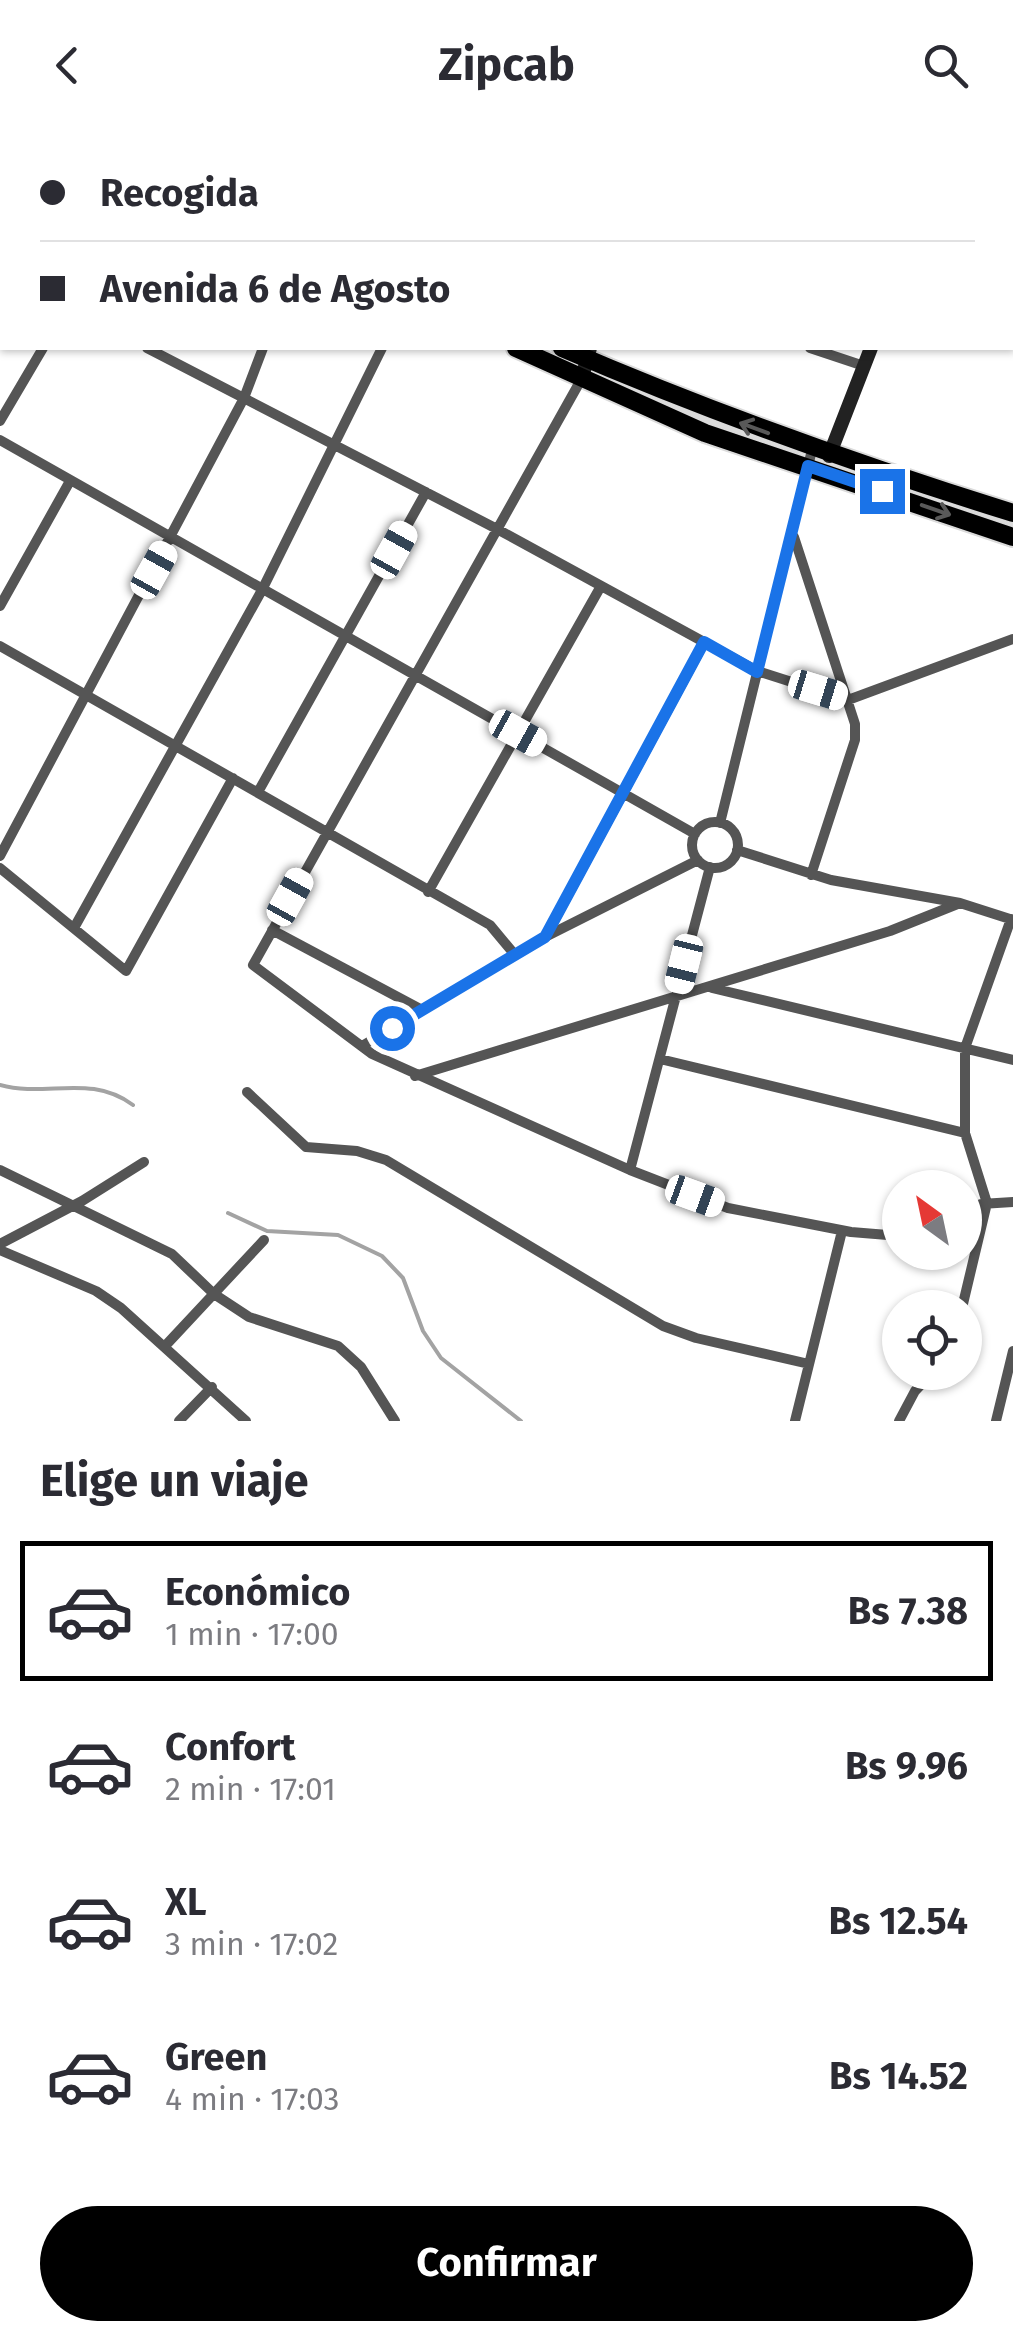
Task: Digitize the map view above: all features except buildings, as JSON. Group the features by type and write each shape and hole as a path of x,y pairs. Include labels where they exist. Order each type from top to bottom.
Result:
{"highway":[{"path":"520,350 706,433 816,457 1013,513"},
{"path":"589,353 703,410 1013,538"}],"street":[{"path":"0,421 42,350"},
{"path":"150,350 497,528 757,672 848,700 1013,638"},
{"path":"0,856 171,539 244,398 262,350"},
{"path":"74,928 262,590 381,350"},
{"path":"816,350 864,366"},
{"path":"720,822 792,534 816,457 870,350"},
{"path":"589,353 582,378 252,965 362,1046 415,1076 470,1096 630,1170 728,1208 842,1231 882,1234"},
{"path":"0,440 695,834"},
{"path":"0,606 70,481"},
{"path":"258,792 426,492"},
{"path":"792,534 848,700 855,740 811,874"},
{"path":"428,892 600,586"},
{"path":"545,937 626,794 704,642"},
{"path":"0,646 490,925 514,955"},
{"path":"0,868 126,971 234,778"},
{"path":"720,822 732,830 737,850 730,862 710,868 698,860 692,848 695,834 705,824 720,822"},
{"path":"737,850 811,874 960,904 1012,919 965,1048 965,1134 988,1203 966,1290"},
{"path":"362,1046 545,937 698,860"},
{"path":"630,1170 710,868"},
{"path":"415,1076 710,988 890,931 960,904"},
{"path":"272,930 422,1010"},
{"path":"710,988 1013,1060"},
{"path":"660,1059 965,1134"},
{"path":"248,1092 306,1147 357,1152 386,1160 664,1326 696,1338 809,1364"},
{"path":"0,1247 144,1162"},
{"path":"0,1170 172,1254 214,1294 249,1317 338,1346 362,1366 395,1421"},
{"path":"982,1205 1013,1202"},
{"path":"795,1421 842,1231"},
{"path":"166,1345 264,1240"},
{"path":"0,1247 96,1291 166,1345 246,1421"},
{"path":"996,1421 1013,1351"},
{"path":"179,1421 212,1386"},
{"path":"899,1421 916,1390"}],"shaded area":[{"path":"601,369 680,407 800,450 797,458 688,418 597,375"},
{"path":"837,464 1013,524 1013,532 834,471"}],"waterway":[{"path":"0,1085 101,1090 133,1105"},
{"path":"228,1213 267,1231 338,1235 382,1256 403,1278 423,1331 441,1358 521,1421"}],"route":[{"path":"392,1028 545,937 626,794 704,642 757,672 808,466 882,491"}]}
